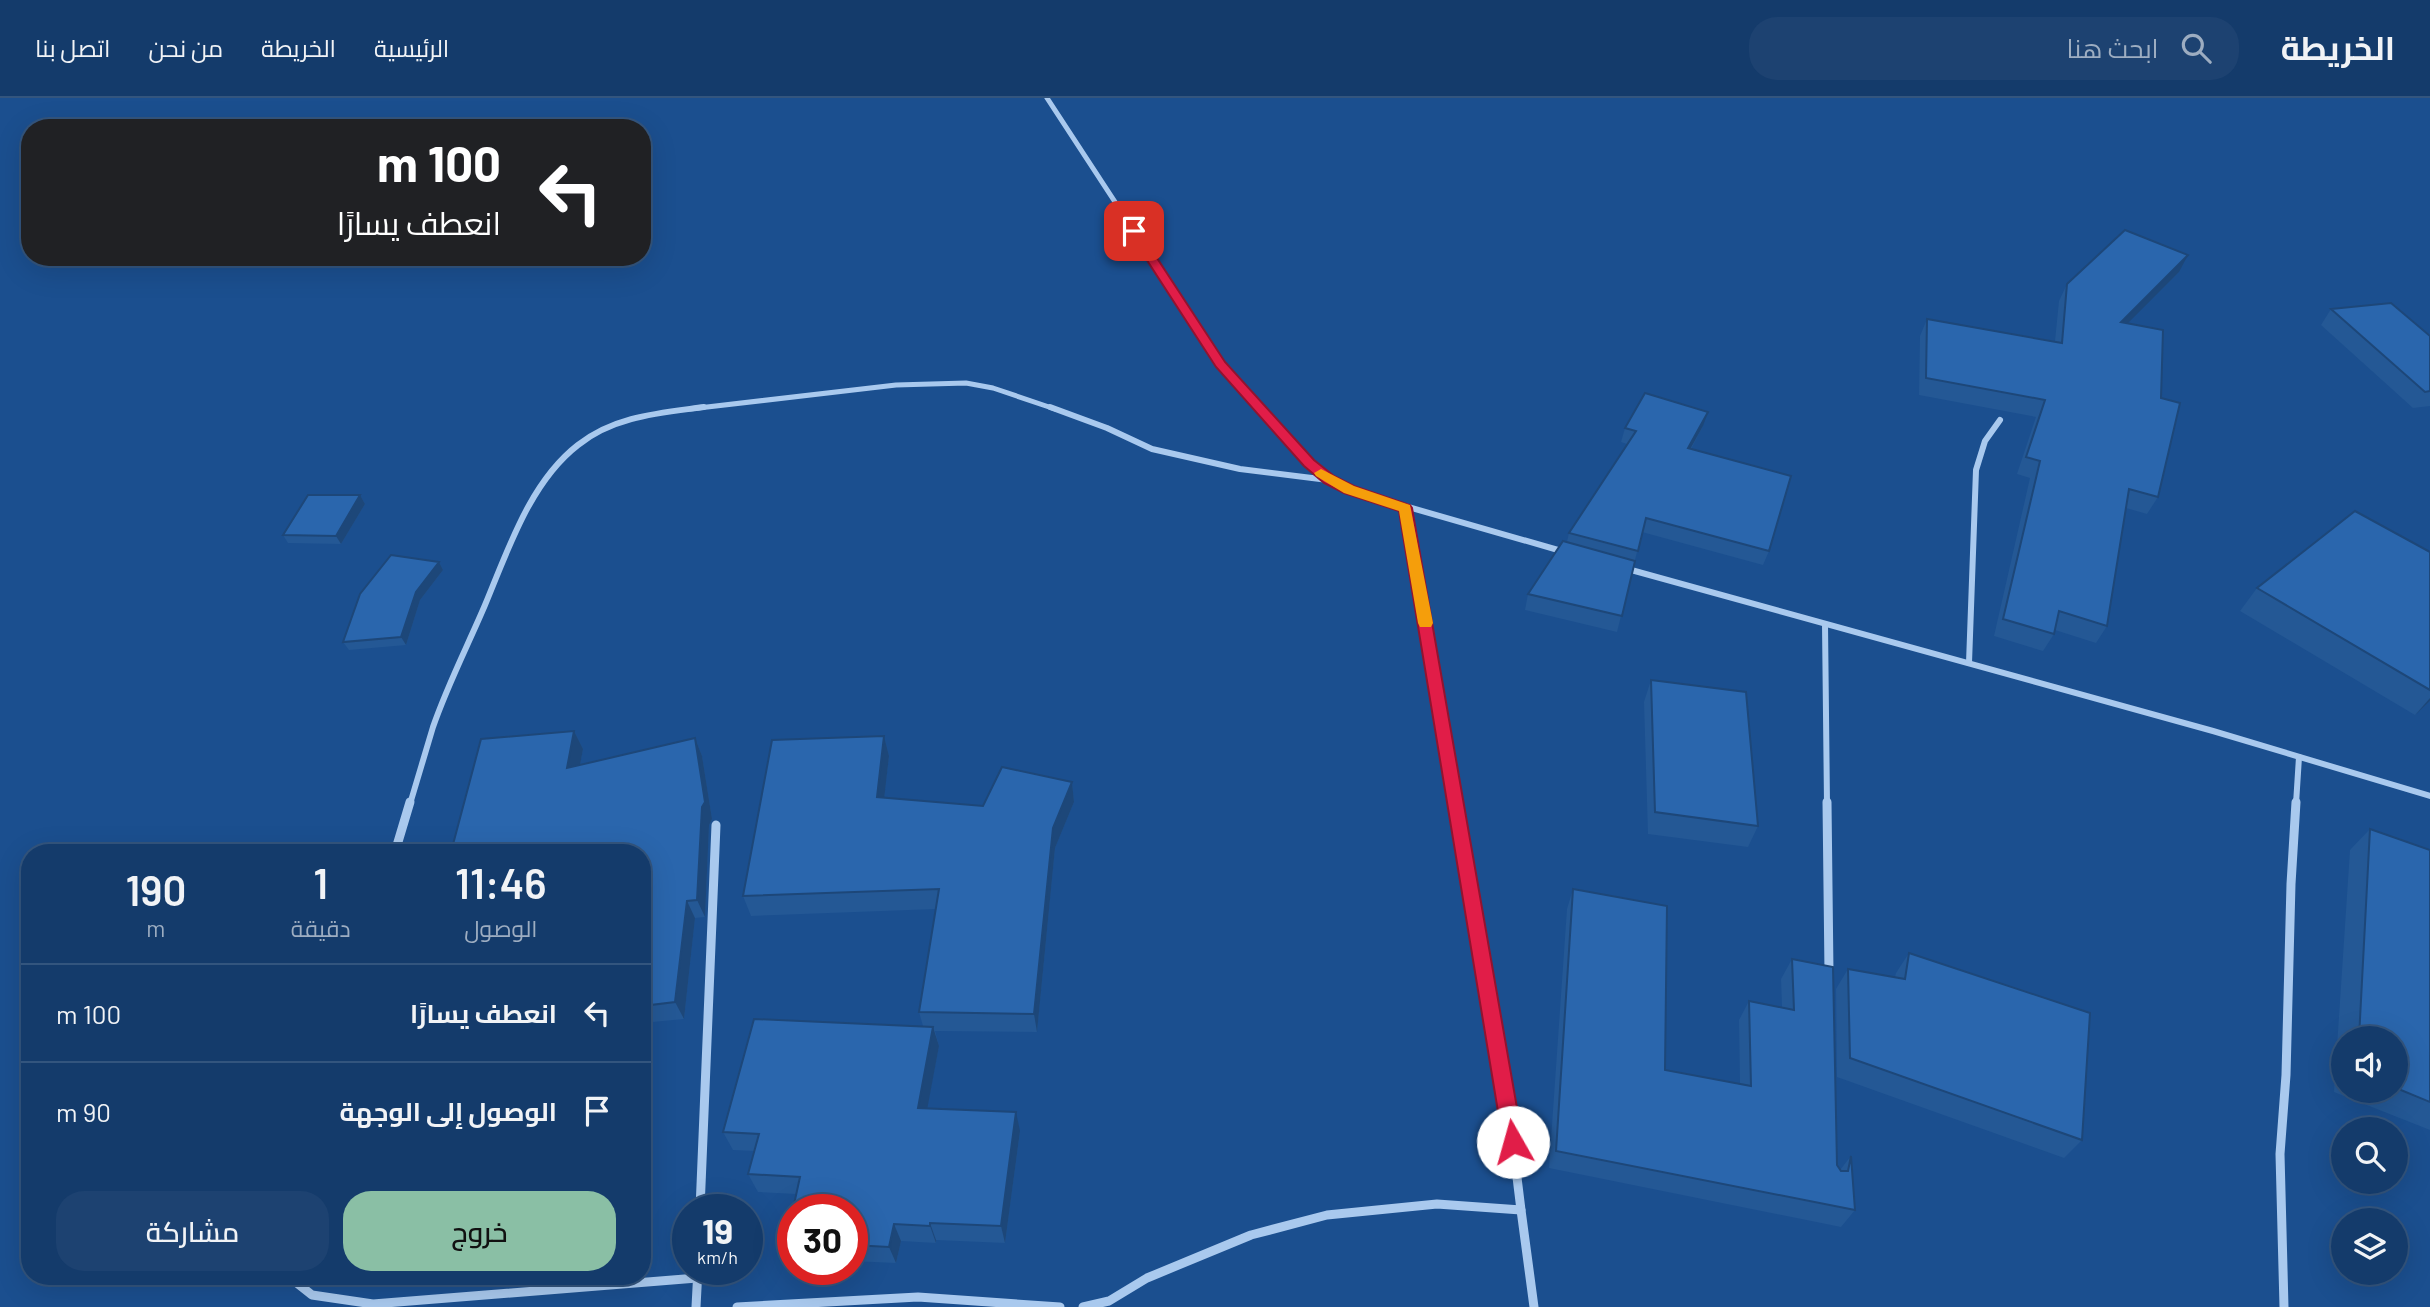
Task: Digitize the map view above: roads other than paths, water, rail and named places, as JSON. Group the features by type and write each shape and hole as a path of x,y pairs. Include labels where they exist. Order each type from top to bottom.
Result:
{"street":[{"path":"1047,98 1221,365 1309,463 1329,480 1349,490 1576,555"},
{"path":"397,844 434,725 506,555 528,511 548,475 566,455 580,443 611,426 641,415 741,402 897,385 965,383 993,388 1043,405 1107,428 1152,449 1240,469 1329,480"},
{"path":"1969,663 1976,470 1985,441 2000,420"},
{"path":"1405,508 1507,1096 1534,1307"},
{"path":"1615,566 1969,663 2430,796"},
{"path":"1825,624 1829,986"},
{"path":"2284,1307 2280,1154 2286,1075 2291,884 2299,757"},
{"path":"701,1194 716,825"},
{"path":"1083,1307 1109,1301 1147,1278 1251,1236 1328,1215 1437,1204 1521,1210"},
{"path":"651,1277 672,1275"},
{"path":"299,1285 312,1295 373,1304 572,1285"},
{"path":"696,1307 697,1285"},
{"path":"737,1307 918,1297 1060,1307"}]}
